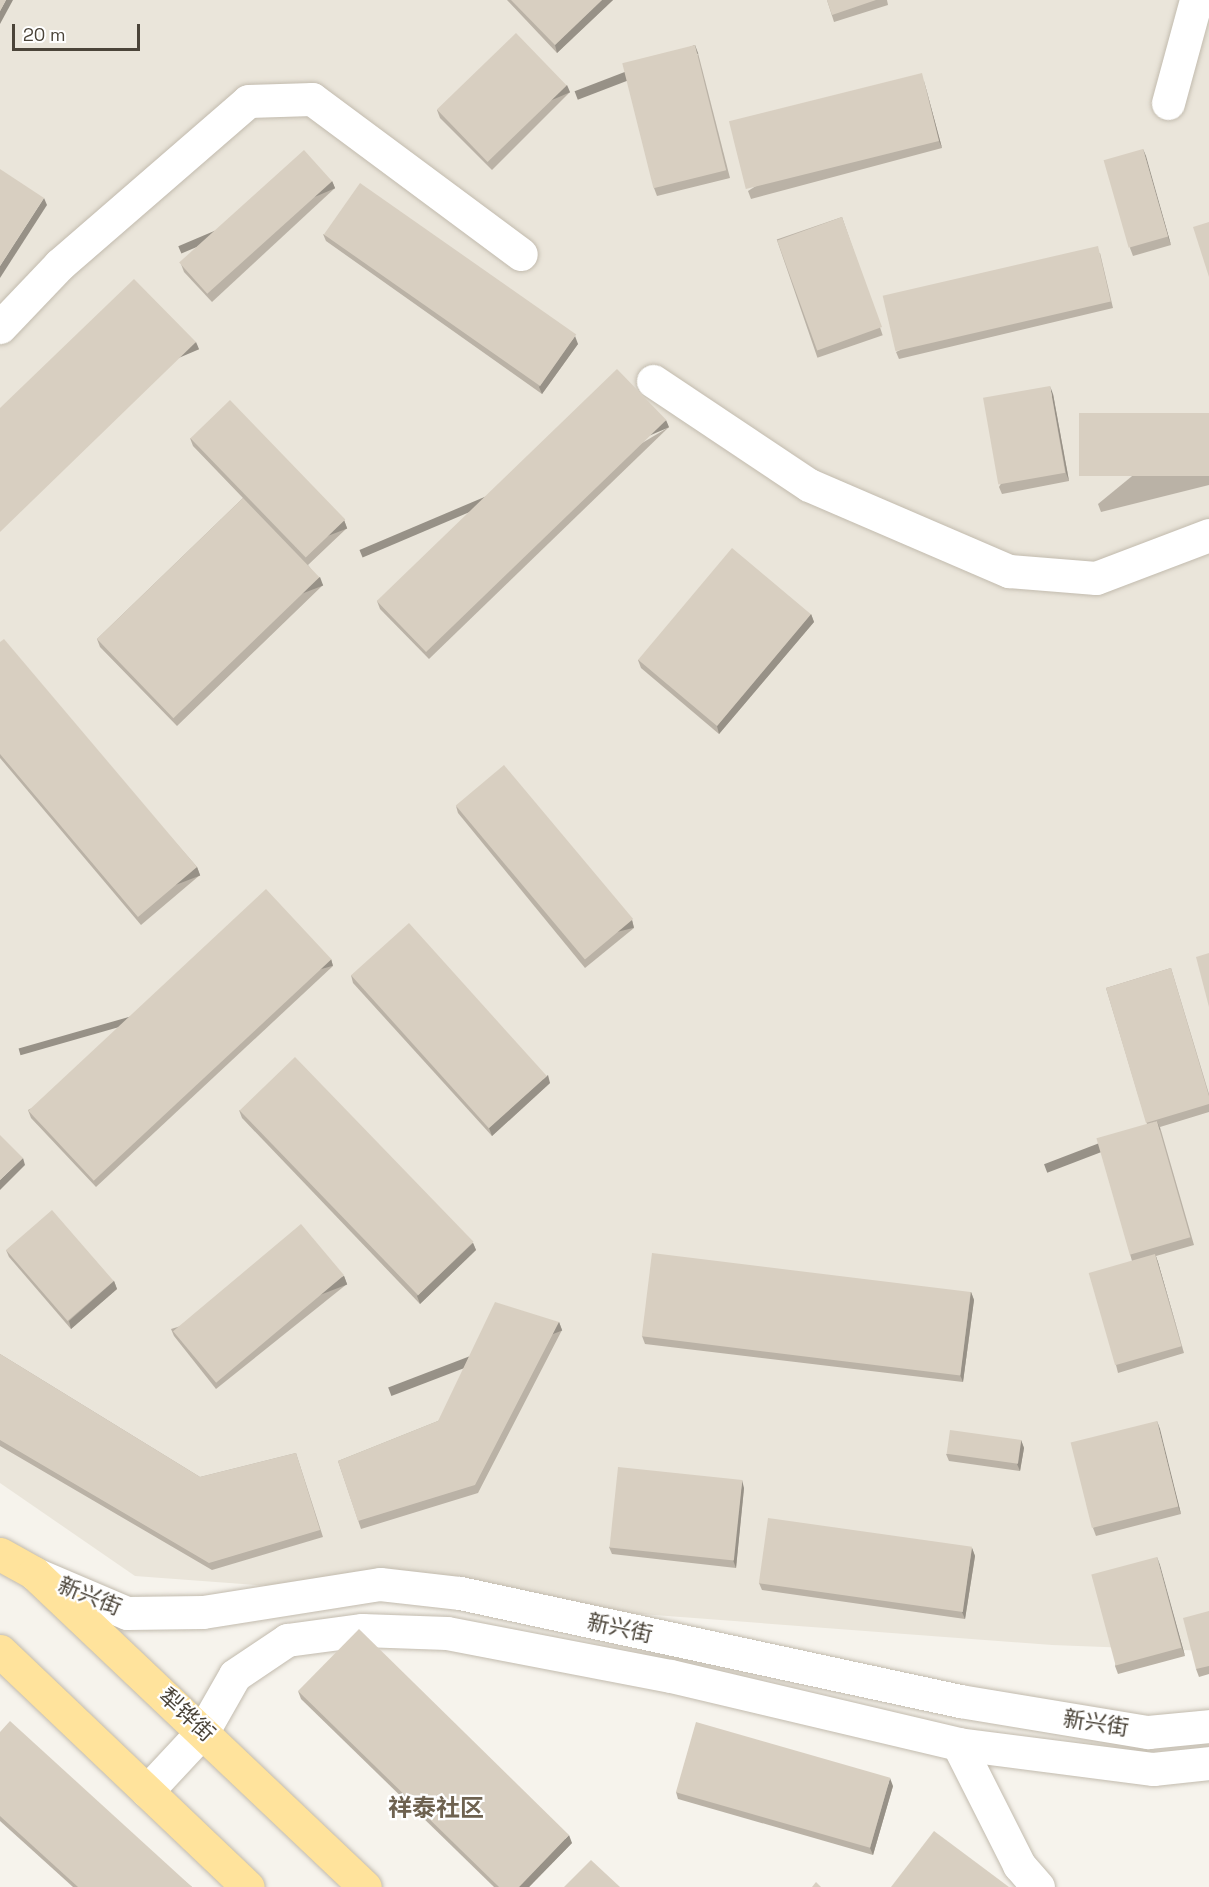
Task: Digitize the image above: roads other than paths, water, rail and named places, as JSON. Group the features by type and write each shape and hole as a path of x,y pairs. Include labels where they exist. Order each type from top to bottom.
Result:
{"main road":[{"name":"犁铧街","path":"0,1554 34,1574 203,1731 365,1887"},
{"path":"0,1651 248,1887"}],"street":[{"path":"1168,103 1196,0"},
{"path":"0,327 59,265 248,101 312,99 521,254"},
{"path":"653,381 809,485 1009,571 1096,578 1209,535"},
{"path":"0,1539 34,1574"},
{"name":"新兴街","path":"34,1574 128,1613 203,1612 380,1584 460,1593 960,1701 1149,1732 1209,1726"},
{"name":"新兴街","path":"147,1791 203,1731 235,1675 287,1640 362,1630 447,1633 659,1674 958,1744 1153,1769 1209,1763"},
{"path":"0,1662 30,1680"},
{"path":"958,1744 1019,1865 1038,1887"}],"district":[{"name":"祥泰社区","path":"436,1808"}]}
